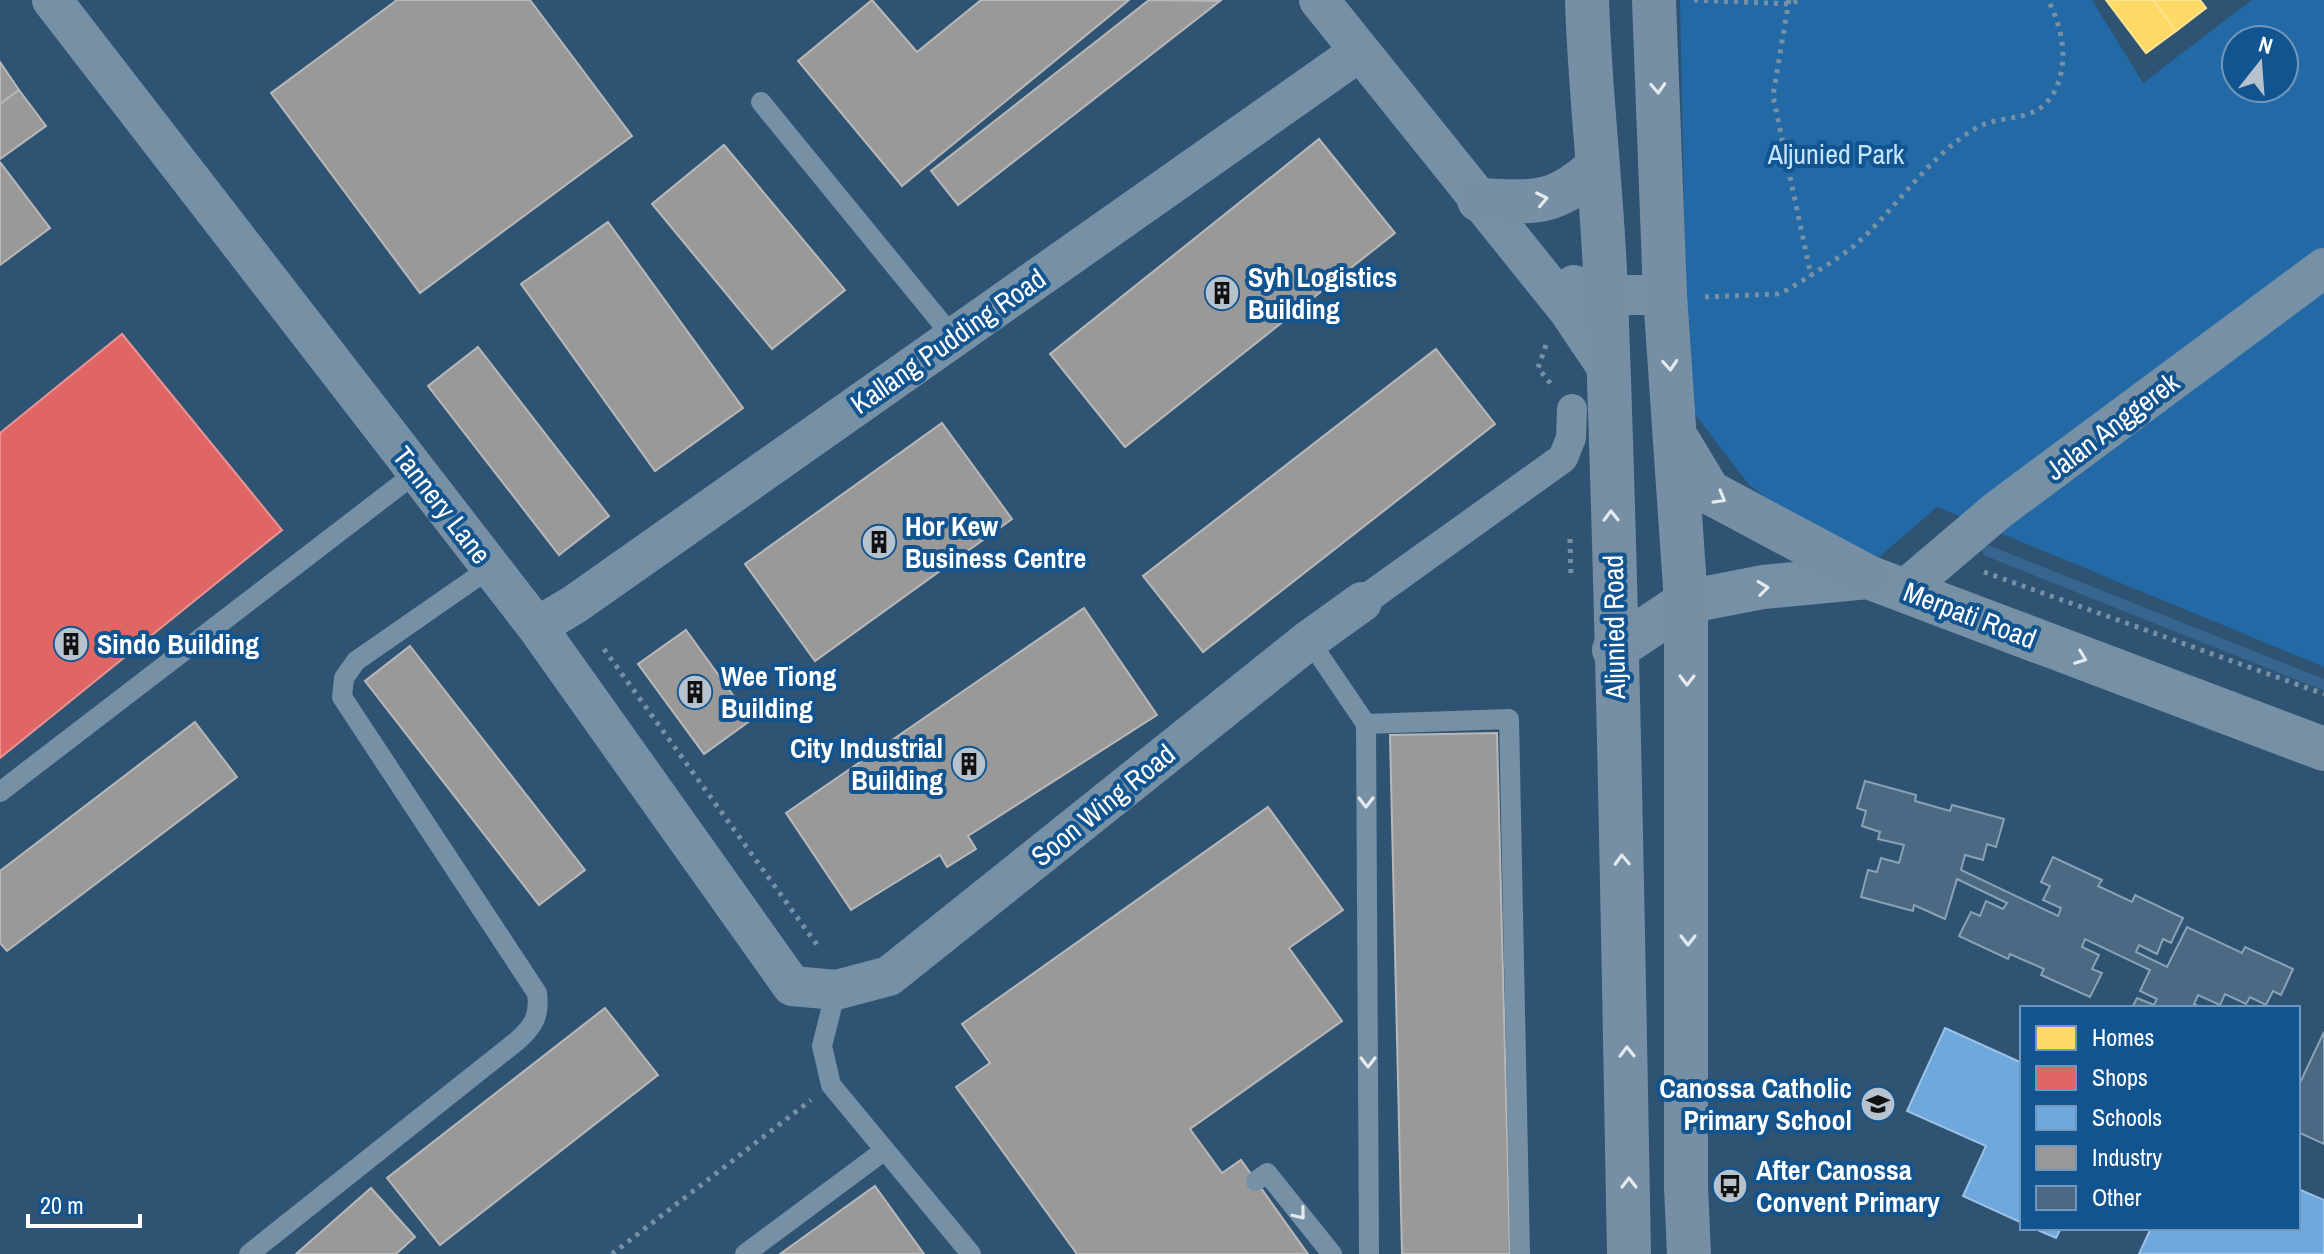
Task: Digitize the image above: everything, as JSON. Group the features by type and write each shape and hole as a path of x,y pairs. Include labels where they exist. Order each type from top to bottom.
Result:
{"main road":[{"name":"Aljunied Road","path":"1587,0 1595,169 1606,295 1625,966 1629,1254"},
{"path":"1654,0 1684,296 1675,436 1686,602 1686,1187 1689,1254"},
{"path":"1479,200 1536,202 1570,192 1595,169"},
{"path":"1675,436 1709,492 1886,583"}],"street":[{"name":"Tannery Lane","path":"52,0 537,627 792,986 842,988"},
{"path":"1319,0 1569,311 1608,369"},
{"name":"Kallang Pudding Road","path":"537,627 575,604 1359,52"},
{"path":"1530,262 1587,291 1606,295 1684,296"},
{"name":"Jalan Anggerek","path":"1886,583 1940,556 2324,268"},
{"path":"1362,602 1563,458 1571,438 1572,409"},
{"name":"Merpati Road","path":"1614,650 1686,602 1763,587 1886,583 2324,749"},
{"name":"Soon Wing Road","path":"842,988 889,976 1309,640 1362,602"}],"lane":[{"path":"761,102 953,337"},
{"path":"0,792 417,472"},
{"path":"249,1254 517,1041 530,1030 539,1011 537,993 342,697 344,678 356,661 490,568"},
{"path":"1309,640 1366,724 1369,1254"},
{"path":"1366,724 1509,719 1520,1254"},
{"path":"842,988 822,1046 831,1085 971,1254"},
{"path":"745,1254 885,1150"},
{"path":"1256,1181 1267,1173 1332,1254"}],"path":[{"path":"1693,0 1799,0"},
{"path":"1684,296 1777,294 1811,276 1854,245 1945,154 1978,127 2006,118 2029,117 2045,105 2054,93 2064,58 2057,19 2048,0"},
{"path":"1790,2 1773,96 1811,276"},
{"path":"1940,556 2324,694"},
{"path":"575,604 842,988"},
{"path":"612,1254 831,1085"}],"green space":[{"name":"Aljunied Park","path":"1680,0 2092,0 2143,83 2220,24 2220,104 2300,104 2300,24 2220,24 2252,0 2324,0 2324,667 1937,507 1871,564 1827,541 1750,486 1688,405"}],"building: Homes":[{"path":"2106,0 2153,0 2176,31 2146,53"},
{"path":"2153,0 2200,0 2206,8 2176,31"}],"building: Shops":[{"name":"Sindo Building","path":"122,334 282,530 0,758 0,433"}],"building: Schools":[{"path":"1945,1028 2020,1062 2020,1222 1963,1196 1986,1146 1907,1111"},
{"path":"2300,1190 2324,1200 2324,1254 2139,1254 2150,1230 2300,1230"},
{"path":"2038,1230 2060,1230 2056,1238"}],"building: Industry":[{"path":"397,0 530,0 632,136 420,293 271,93"},
{"path":"872,0 917,52 981,0 1129,0 902,186 798,61"},
{"path":"1149,0 1220,1 958,205 931,171"},
{"path":"0,62 19,90 0,104"},
{"path":"19,90 46,126 0,159 0,104"},
{"name":"Syh Logistics Building","path":"1319,139 1395,233 1125,447 1050,354"},
{"path":"724,145 845,290 772,349 652,204"},
{"path":"0,162 50,228 0,265"},
{"path":"608,222 743,408 655,471 521,284"},
{"path":"478,347 609,516 559,555 428,386"},
{"path":"1436,349 1495,424 1203,652 1143,576"},
{"name":"Hor Kew Business Centre","path":"942,423 1012,519 815,661 745,564"},
{"name":"City Industrial Building","path":"1084,608 1157,715 968,836 976,849 947,867 940,855 851,910 786,813"},
{"name":"Wee Tiong Building","path":"686,630 751,720 704,754 638,664"},
{"path":"410,646 585,870 539,905 365,681"},
{"path":"195,722 237,777 7,951 0,943 0,871"},
{"path":"1497,733 1510,1254 1402,1254 1390,735"},
{"path":"1268,807 1343,910 1289,948 1342,1021 1190,1129 1222,1173 1241,1160 1308,1254 1077,1254 956,1087 990,1063 962,1024"},
{"path":"605,1008 658,1075 440,1245 387,1178"},
{"path":"875,1186 924,1254 780,1254"},
{"path":"371,1188 415,1237 396,1254 296,1254"}],"building: Other":[{"path":"1865,781 1916,795 1915,801 1950,811 1952,805 2004,819 1996,847 1987,844 1983,860 1965,855 1961,870 2058,916 2061,908 2043,900 2050,886 2041,882 2053,857 2102,880 2098,886 2132,902 2135,895 2183,918 2171,943 2163,939 2157,954 2139,945 2136,952 2167,967 2187,927 2242,953 2245,947 2293,969 2281,995 2273,991 2266,1005 2250,997 2246,1004 2225,994 2220,1005 2198,995 2194,1004 2198,1006 2133,1006 2137,998 2154,1005 2157,999 2140,991 2150,970 2085,939 2082,947 2099,955 2092,969 2102,973 2090,997 2041,975 2044,969 2010,954 2008,959 1959,936 1971,912 1980,916 1986,901 2003,909 2007,903 1957,879 1945,919 1914,905 1913,911 1861,897 1868,870 1877,872 1881,858 1899,863 1904,845 1878,839 1880,832 1862,826 1866,811 1857,808"},
{"path":"2324,1032 2324,1144 2300,1133 2300,1083"}],"waterway":[{"path":"1988,551 2324,685"}],"place":[{"name":"Syh Logistics Building","path":"1222,293"},
{"name":"Hor Kew Business Centre","path":"879,542"},
{"name":"Sindo Building","path":"71,644"},
{"name":"Wee Tiong Building","path":"695,692"},
{"name":"City Industrial Building","path":"969,764"},
{"name":"Canossa Catholic Primary School","path":"1878,1104"},
{"name":"After Canossa Convent Primary","path":"1730,1186"}]}
